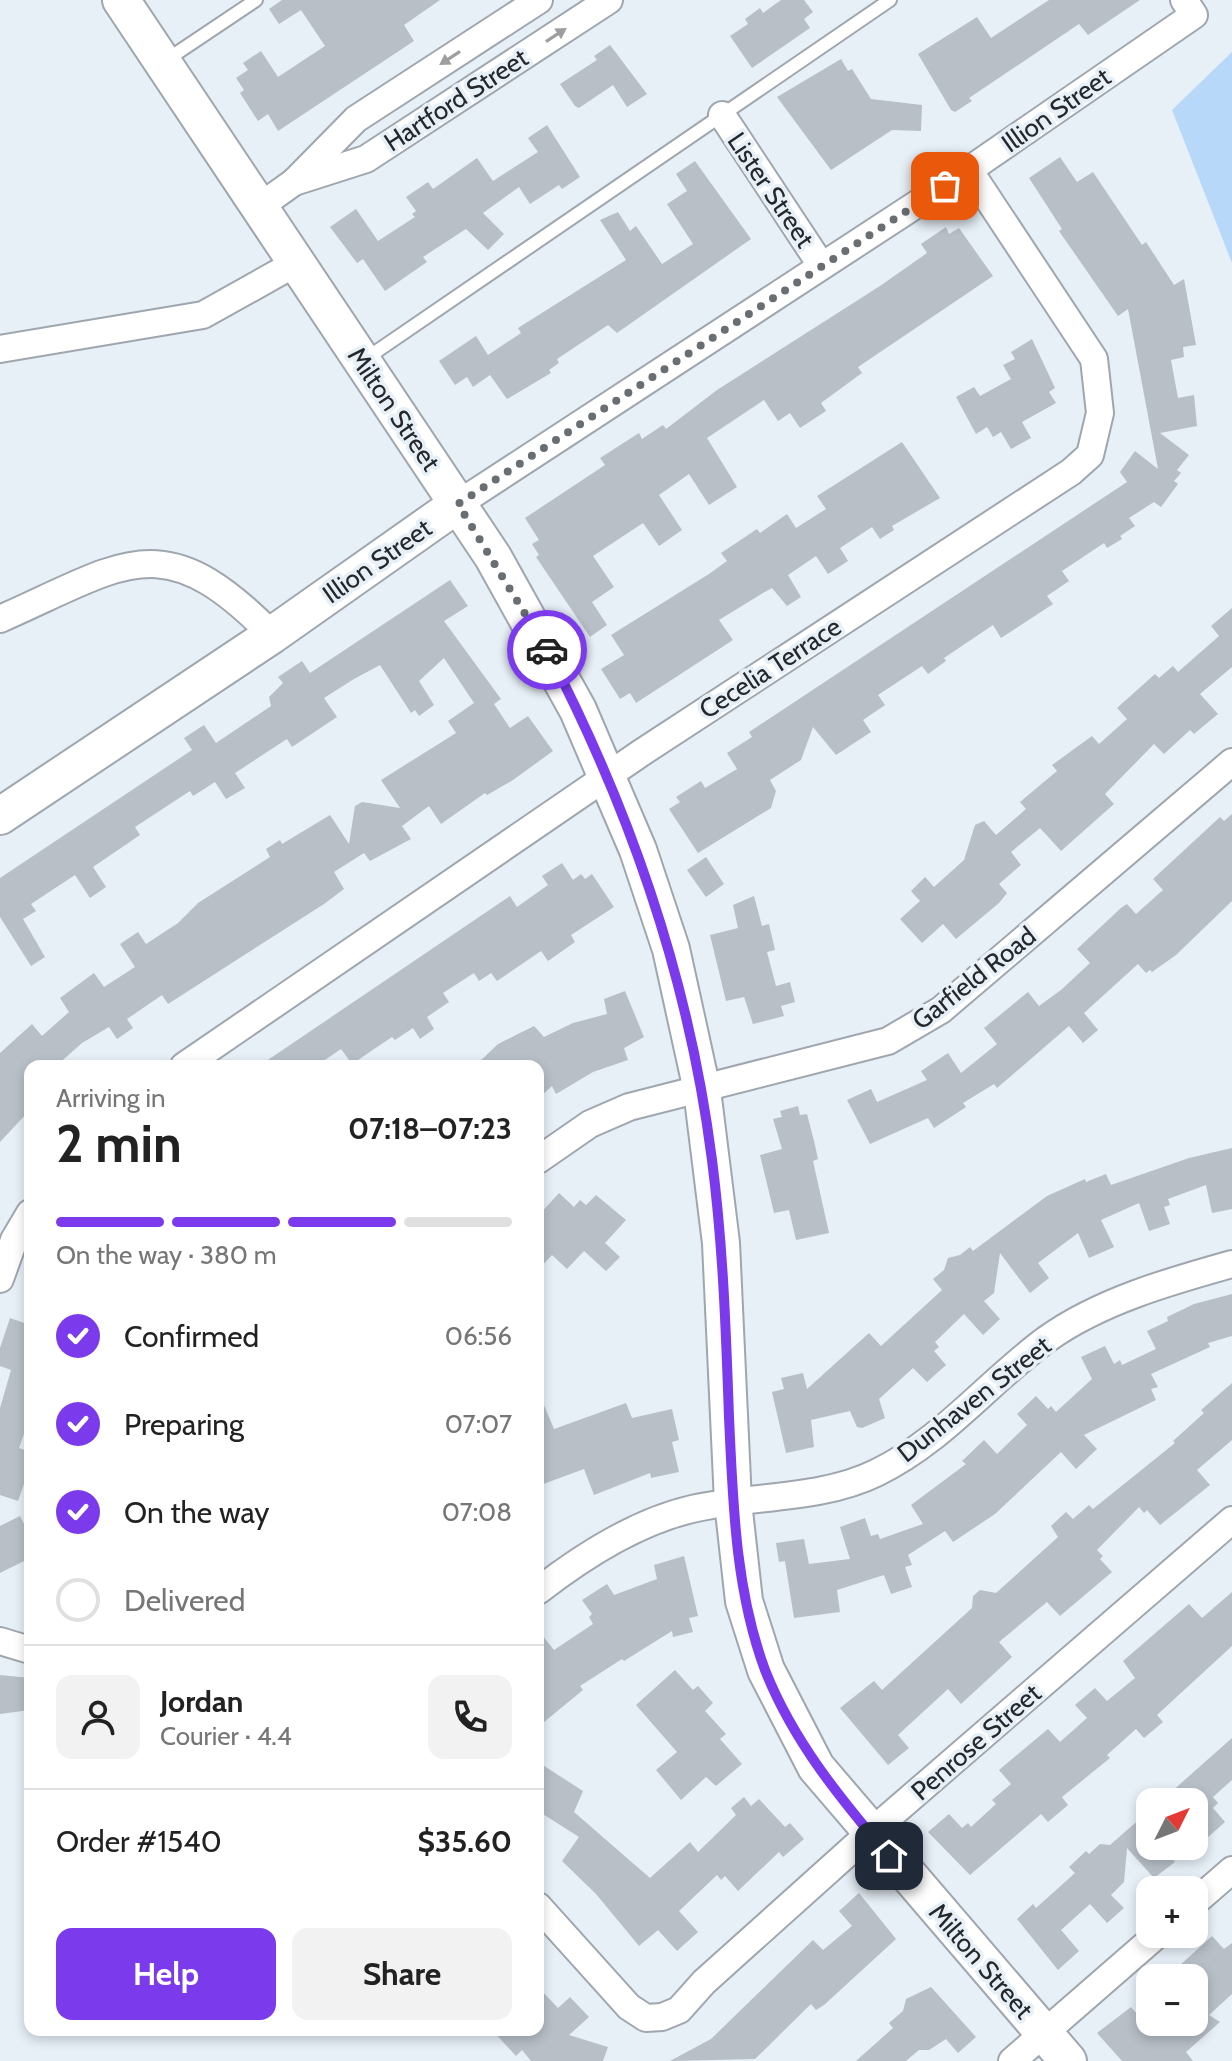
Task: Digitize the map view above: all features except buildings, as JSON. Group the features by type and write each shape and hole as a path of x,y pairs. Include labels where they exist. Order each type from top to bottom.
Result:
{"main road":[{"name":"Milton Street","path":"121,0 458,504 542,639 608,775 638,850 671,949 702,1090 721,1243 733,1502 744,1601 766,1670 816,1767 1068,2061"},
{"name":"Illion Street","path":"0,816 272,635 458,504"}],"street":[{"name":"Hartford Street","path":"259,207 294,182 356,119 539,0"},
{"name":"Hartford Street","path":"294,182 366,159 609,0"},
{"name":"Illion Street","path":"458,504 969,170 1189,8"},
{"name":"Lister Street","path":"722,115 821,265"},
{"name":"Cecelia Terrace","path":"193,1060 608,775 1071,472 1090,455 1100,413 1094,359 969,170"},
{"path":"0,349 203,315 296,263"},
{"path":"0,619 118,567 149,562 180,566 232,595 272,635"},
{"name":"Garfield Road","path":"544,1156 590,1124 629,1107 888,1041 941,1010 1232,762"},
{"path":"0,1279 14,1240 24,1223"},
{"name":"Dunhaven Street","path":"544,1586 574,1563 627,1534 690,1509 835,1486 875,1474 925,1444 1049,1338 1148,1286 1232,1264"},
{"name":"Penrose Street","path":"544,1913 629,2007 646,2018 662,2017 679,2010 704,1982 870,1833 1232,1520"},
{"path":"0,1641 24,1648"},
{"path":"1208,1891 1232,1870"},
{"path":"1012,2061 1142,1948"}],"lane":[{"path":"162,63 256,0"},
{"path":"362,361 890,0"}],"shaded area":[{"path":"1232,52 1232,263 1172,110"}],"way so far":[{"path":"547,650 458,504 945,186"}],"route":[{"path":"547,650 588,731 638,850 671,949 687,1015 702,1090 721,1243 733,1502 744,1601 766,1670 788,1720 816,1767 889,1856"}]}
